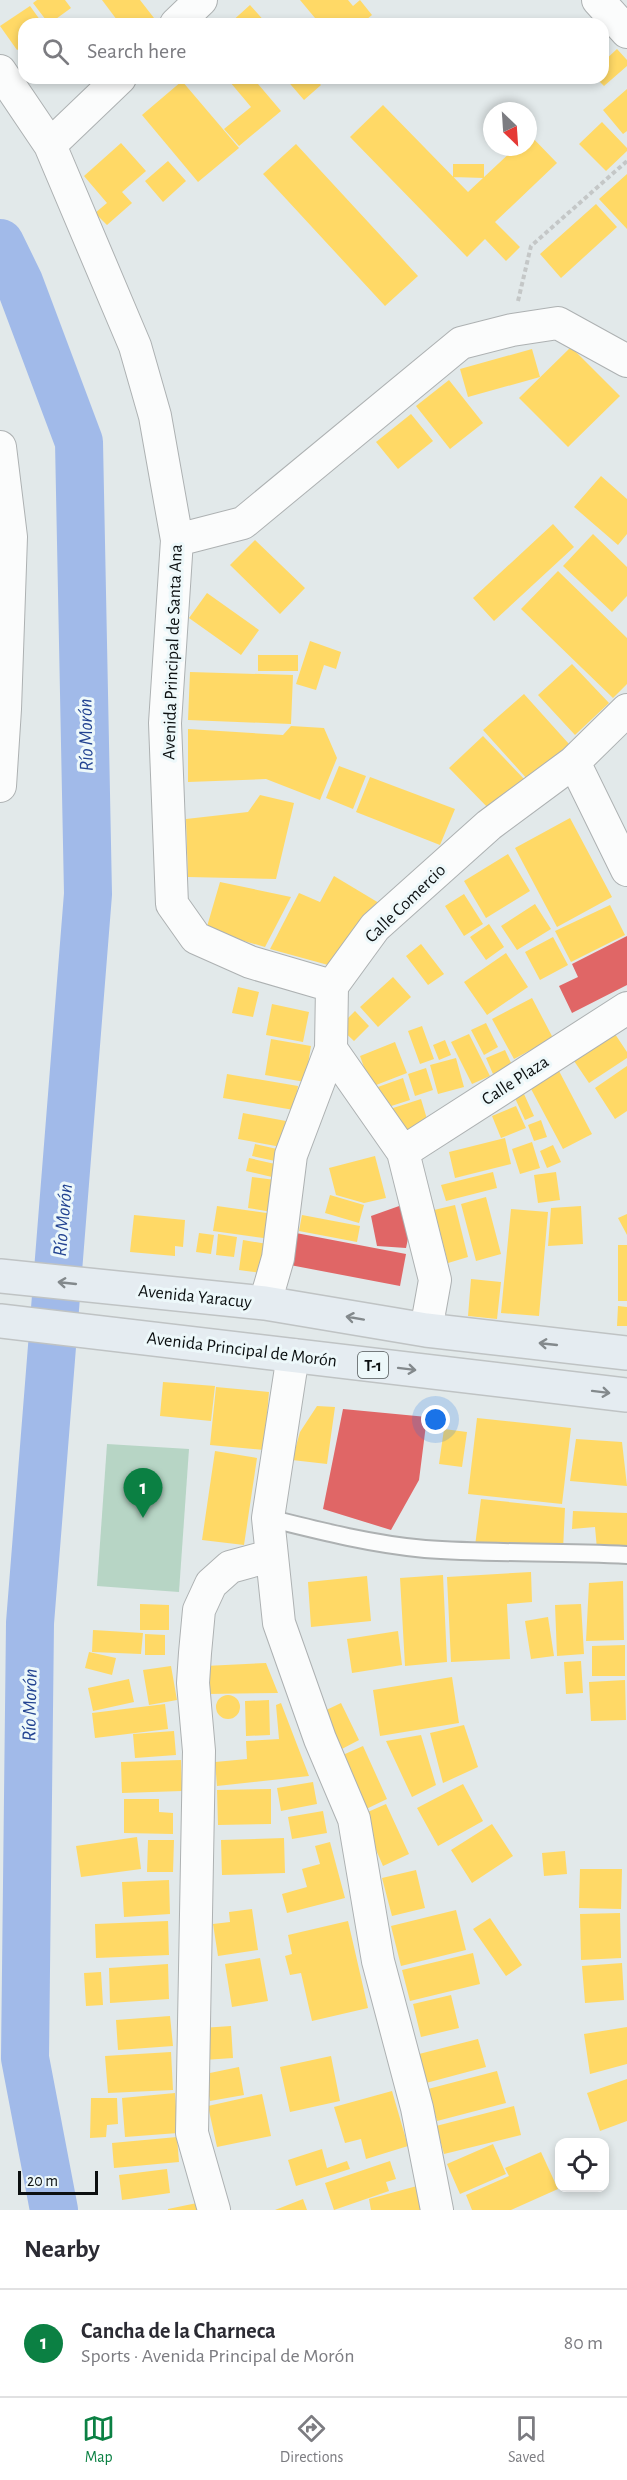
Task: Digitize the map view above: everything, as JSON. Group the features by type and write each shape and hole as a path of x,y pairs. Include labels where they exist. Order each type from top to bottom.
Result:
{"main road":[{"name":"Avenida Yaracuy","path":"0,1276 265,1303"},
{"path":"265,1303 426,1330 627,1353"},
{"name":"Avenida Principal de Morón","path":"0,1321 627,1395"}],"street":[{"path":"182,18 201,0"},
{"path":"598,0 627,32"},
{"name":"Avenida Principal de Santa Ana","path":"0,71 50,145 135,346 155,416 177,540 165,723 172,904 196,938 250,962 332,986"},
{"path":"50,145 114,84"},
{"path":"177,540 243,523 461,343 512,330 558,323 627,361"},
{"path":"0,447 11,537 6,709 0,786"},
{"name":"Calle Comercio","path":"332,986 375,927 489,825 574,762 627,710"},
{"path":"574,762 627,870"},
{"path":"265,1303 278,1258 291,1155 331,1049 332,986"},
{"name":"Calle Plaza","path":"403,1152 627,1008"},
{"path":"331,1049 403,1152 435,1280 426,1330"},
{"path":"293,1355 268,1518 270,1556 279,1623 320,1739 354,1819 378,1961 417,2108 437,2210"},
{"path":"214,2210 192,2133 200,1751 193,1683 195,1653 199,1610 211,1584 230,1568 270,1556"}],"lane":[{"path":"268,1518 354,1540 426,1549 571,1551 627,1555"}],"path":[{"path":"512,330 531,246 627,161"}],"green space":[{"path":"107,1444 189,1449 179,1592 97,1586"}],"building: Homes":[{"path":"37,0 65,0 71,8 57,18 44,18 33,3"},
{"path":"102,0 140,0 154,18 116,18"},
{"path":"300,0 348,0 353,6 360,0 372,15 368,18 315,18"},
{"path":"250,5 262,18 236,18"},
{"path":"30,6 39,18 18,18 17,50 0,26"},
{"path":"617,49 627,60 627,66 609,82 609,56"},
{"path":"178,84 185,84 239,148 198,182 142,115"},
{"path":"232,84 258,84 281,111 239,146 224,129 251,107"},
{"path":"290,84 321,85 304,100"},
{"path":"627,89 627,131 623,134 603,110"},
{"path":"383,105 468,192 506,156 537,156 537,142 557,163 495,222 520,247 506,261 485,239 467,257 350,137"},
{"path":"602,122 627,148 627,151 606,171 579,144"},
{"path":"121,143 146,171 122,192 132,203 107,225 95,213 107,203 84,176"},
{"path":"296,144 418,276 385,306 263,174"},
{"path":"168,161 186,181 163,202 145,181"},
{"path":"453,164 484,164 484,178 453,177"},
{"path":"627,174 627,229 599,199"},
{"path":"596,204 617,227 561,278 540,254"},
{"path":"571,347 620,396 568,447 519,398"},
{"path":"532,349 540,377 468,397 460,369"},
{"path":"449,380 483,423 450,449 416,406"},
{"path":"411,414 433,441 398,469 376,442"},
{"path":"601,476 627,499 627,534 618,545 574,507"},
{"path":"553,524 574,547 494,621 473,598"},
{"path":"593,534 627,567 627,596 612,612 563,566"},
{"path":"255,540 305,588 280,614 230,565"},
{"path":"558,571 627,638 627,684 613,698 521,609"},
{"path":"207,593 259,630 241,655 189,618"},
{"path":"310,641 341,652 336,669 324,665 316,690 296,684"},
{"path":"258,655 298,655 298,671 258,671"},
{"path":"572,664 609,703 575,735 538,695"},
{"path":"190,672 293,675 291,724 188,720"},
{"path":"524,694 569,744 528,780 483,730"},
{"path":"291,726 324,728 337,758 320,800 266,779 188,782 188,729 283,735"},
{"path":"483,736 526,781 492,812 449,768"},
{"path":"339,766 366,776 353,809 326,798"},
{"path":"370,777 455,809 440,845 356,812"},
{"path":"260,795 294,803 276,879 188,877 186,819 248,812"},
{"path":"570,818 612,897 557,927 515,848"},
{"path":"508,854 530,891 486,918 464,881"},
{"path":"334,876 379,903 339,968 270,949 299,893 320,902"},
{"path":"220,882 291,897 265,947 206,930"},
{"path":"464,894 483,924 464,936 445,906"},
{"path":"535,904 551,929 517,950 501,926"},
{"path":"610,905 625,935 571,962 555,931"},
{"path":"489,924 504,947 486,960 470,937"},
{"path":"553,937 568,965 540,980 525,952"},
{"path":"421,944 444,974 428,985 406,956"},
{"path":"506,953 528,987 487,1015 464,982"},
{"path":"393,977 411,997 378,1027 360,1007"},
{"path":"238,987 259,992 253,1017 232,1013"},
{"path":"532,998 553,1038 514,1059 492,1019"},
{"path":"272,1004 309,1012 303,1042 266,1035"},
{"path":"355,1011 369,1026 354,1041 339,1027"},
{"path":"486,1023 498,1047 484,1055 471,1030"},
{"path":"609,1025 627,1052 627,1058 589,1083 568,1052"},
{"path":"422,1026 434,1059 420,1064 408,1031"},
{"path":"469,1034 490,1076 472,1084 451,1042"},
{"path":"271,1039 311,1046 305,1082 265,1075"},
{"path":"445,1040 451,1055 439,1060 433,1045"},
{"path":"395,1042 407,1073 371,1087 360,1056"},
{"path":"505,1050 512,1065 493,1074 486,1058"},
{"path":"456,1058 464,1087 438,1094 430,1065"},
{"path":"627,1066 627,1111 615,1119 595,1088"},
{"path":"426,1068 433,1090 415,1096 408,1074"},
{"path":"559,1071 592,1134 563,1149 530,1087"},
{"path":"227,1074 298,1086 294,1110 223,1098"},
{"path":"403,1078 410,1100 382,1109 375,1088"},
{"path":"524,1094 534,1116 525,1120 515,1098"},
{"path":"421,1099 430,1129 399,1138 390,1109"},
{"path":"516,1106 526,1128 501,1138 492,1116"},
{"path":"243,1113 286,1121 281,1147 238,1139"},
{"path":"541,1120 547,1137 534,1141 528,1125"},
{"path":"505,1138 511,1164 455,1178 449,1152"},
{"path":"532,1142 540,1168 520,1174 512,1149"},
{"path":"255,1144 277,1149 275,1161 252,1156"},
{"path":"553,1145 561,1162 547,1168 540,1151"},
{"path":"375,1156 386,1198 364,1203 336,1195 329,1168"},
{"path":"249,1158 275,1164 272,1177 246,1171"},
{"path":"493,1172 497,1188 446,1201 441,1185"},
{"path":"556,1172 560,1200 538,1203 534,1175"},
{"path":"252,1177 283,1181 278,1213 248,1208"},
{"path":"330,1195 364,1205 359,1223 325,1213"},
{"path":"486,1197 501,1254 476,1261 461,1204"},
{"path":"455,1205 468,1257 448,1263 434,1210"},
{"path":"217,1206 274,1214 271,1239 213,1231"},
{"path":"581,1206 583,1244 548,1246 551,1208"},
{"path":"511,1209 548,1212 539,1316 501,1313"},
{"path":"627,1214 627,1235 618,1218"},
{"path":"134,1215 185,1220 183,1247 175,1246 175,1256 130,1252"},
{"path":"302,1215 360,1226 357,1242 299,1231"},
{"path":"199,1233 214,1235 211,1254 196,1252"},
{"path":"218,1234 237,1237 234,1257 216,1255"},
{"path":"243,1240 273,1245 268,1274 239,1270"},
{"path":"618,1245 627,1245 627,1301 618,1301"},
{"path":"471,1279 501,1282 497,1319 468,1316"},
{"path":"618,1306 627,1307 627,1326 617,1326"},
{"path":"163,1382 215,1386 211,1421 160,1416"},
{"path":"216,1387 269,1392 264,1450 210,1445"},
{"path":"317,1406 335,1407 327,1464 292,1460 300,1432"},
{"path":"477,1418 571,1428 562,1504 468,1494"},
{"path":"444,1429 467,1432 462,1467 439,1464"},
{"path":"576,1439 622,1442 627,1486 570,1481"},
{"path":"215,1451 257,1458 244,1545 202,1540"},
{"path":"481,1499 565,1508 563,1550 475,1546"},
{"path":"573,1511 627,1513 627,1547 597,1549 595,1527 572,1529"},
{"path":"531,1572 532,1602 507,1604 510,1659 451,1662 447,1577"},
{"path":"443,1575 447,1662 405,1666 400,1578"},
{"path":"367,1576 371,1621 311,1627 308,1582"},
{"path":"623,1581 624,1640 586,1641 589,1583"},
{"path":"140,1604 169,1605 169,1630 140,1630"},
{"path":"581,1604 584,1654 557,1656 555,1605"},
{"path":"548,1617 554,1656 531,1659 525,1621"},
{"path":"93,1630 143,1633 141,1654 92,1652"},
{"path":"398,1631 402,1665 352,1673 347,1639"},
{"path":"145,1634 165,1635 165,1655 145,1655"},
{"path":"625,1645 625,1676 592,1676 592,1646"},
{"path":"89,1652 116,1658 112,1675 85,1668"},
{"path":"581,1661 583,1693 566,1694 564,1662"},
{"path":"266,1663 278,1693 207,1694 205,1666"},
{"path":"171,1666 177,1700 149,1705 143,1670"},
{"path":"452,1677 459,1723 380,1736 373,1690"},
{"path":"129,1679 134,1702 93,1711 88,1688"},
{"path":"625,1680 626,1720 591,1721 589,1682"},
{"path":"228,1695 236,1699 240,1707 236,1715 228,1719 220,1715 216,1707 220,1699"},
{"path":"269,1700 270,1735 246,1736 245,1701"},
{"path":"281,1703 309,1776 217,1786 215,1762 247,1759 246,1741 279,1739 276,1705"},
{"path":"341,1703 359,1740 338,1751 320,1713"},
{"path":"165,1704 168,1729 95,1738 92,1713"},
{"path":"464,1725 478,1767 443,1783 430,1733"},
{"path":"174,1731 176,1755 135,1758 133,1734"},
{"path":"421,1735 436,1785 412,1797 386,1741"},
{"path":"363,1746 387,1799 360,1812 336,1758"},
{"path":"181,1760 182,1791 122,1793 121,1762"},
{"path":"313,1782 317,1804 281,1811 277,1788"},
{"path":"463,1784 483,1821 438,1846 417,1808"},
{"path":"271,1789 271,1824 218,1825 217,1790"},
{"path":"124,1799 159,1799 159,1812 173,1813 173,1834 124,1833"},
{"path":"386,1804 409,1854 383,1866 361,1815"},
{"path":"323,1811 327,1833 292,1839 288,1817"},
{"path":"492,1824 513,1856 472,1883 451,1850"},
{"path":"137,1837 141,1869 81,1877 76,1846"},
{"path":"284,1838 285,1873 222,1875 221,1840"},
{"path":"148,1840 174,1840 173,1872 147,1872"},
{"path":"330,1842 345,1898 287,1913 282,1894 307,1887 302,1869 320,1864 315,1846"},
{"path":"565,1851 567,1874 544,1876 542,1853"},
{"path":"580,1869 622,1869 621,1909 579,1908"},
{"path":"416,1870 425,1908 392,1916 382,1878"},
{"path":"169,1880 170,1914 124,1917 122,1882"},
{"path":"252,1909 258,1950 218,1956 213,1924 230,1922 229,1912"},
{"path":"456,1910 466,1950 401,1966 391,1926"},
{"path":"620,1913 621,1958 581,1960 580,1914"},
{"path":"490,1918 522,1965 506,1976 473,1929"},
{"path":"168,1921 169,1955 96,1958 95,1924"},
{"path":"348,1921 368,2008 312,2021 301,1973 290,1975 285,1956 292,1954 288,1935"},
{"path":"473,1953 480,1984 410,2001 402,1970"},
{"path":"260,1958 268,2001 232,2007 225,1964"},
{"path":"622,1963 624,2000 585,2003 582,1966"},
{"path":"168,1964 169,1999 110,2003 109,1968"},
{"path":"101,1972 103,2005 86,2006 84,1973"},
{"path":"451,1995 459,2028 421,2037 413,2004"},
{"path":"170,2016 173,2046 118,2050 116,2020"},
{"path":"231,2026 233,2058 204,2060 202,2028"},
{"path":"627,2027 627,2064 590,2074 584,2034"},
{"path":"478,2039 486,2067 426,2083 419,2054"},
{"path":"171,2052 173,2090 108,2093 105,2056"},
{"path":"331,2056 340,2101 290,2112 280,2067"},
{"path":"239,2067 244,2095 210,2101 205,2074"},
{"path":"497,2071 506,2103 437,2121 428,2089"},
{"path":"627,2079 627,2121 600,2131 587,2093"},
{"path":"392,2091 408,2146 366,2159 361,2139 345,2143 334,2107"},
{"path":"175,2093 178,2133 125,2137 122,2098"},
{"path":"262,2094 271,2136 217,2147 208,2106"},
{"path":"91,2098 117,2098 118,2124 107,2125 106,2137 90,2138"},
{"path":"514,2106 521,2135 444,2154 436,2126"},
{"path":"177,2137 179,2162 114,2168 112,2143"},
{"path":"493,2144 506,2174 460,2194 447,2164"},
{"path":"322,2149 327,2168 347,2161 350,2169 296,2186 288,2160"},
{"path":"541,2152 555,2182 555,2190 511,2210 472,2210 466,2195 509,2176 505,2168"},
{"path":"390,2161 396,2179 386,2182 389,2191 334,2210 325,2183"},
{"path":"167,2169 170,2193 122,2200 119,2175"},
{"path":"417,2186 423,2210 371,2210 369,2199"},
{"path":"303,2199 307,2210 275,2210"},
{"path":"197,2203 198,2210 168,2210 168,2209"}],"building: Shops":[{"path":"627,936 627,985 572,1013 559,986 578,977 572,964"},
{"path":"402,1205 409,1234 406,1248 377,1246 371,1216"},
{"path":"296,1233 406,1254 400,1286 290,1265"},
{"path":"343,1409 427,1417 419,1480 391,1530 323,1509"}],"waterway":[{"name":"Río Morón","path":"0,243 19,282 79,442 88,894 30,1623 25,2058 54,2210"}],"place":[{"name":"Cancha de la Charneca","path":"143,1518"}]}
